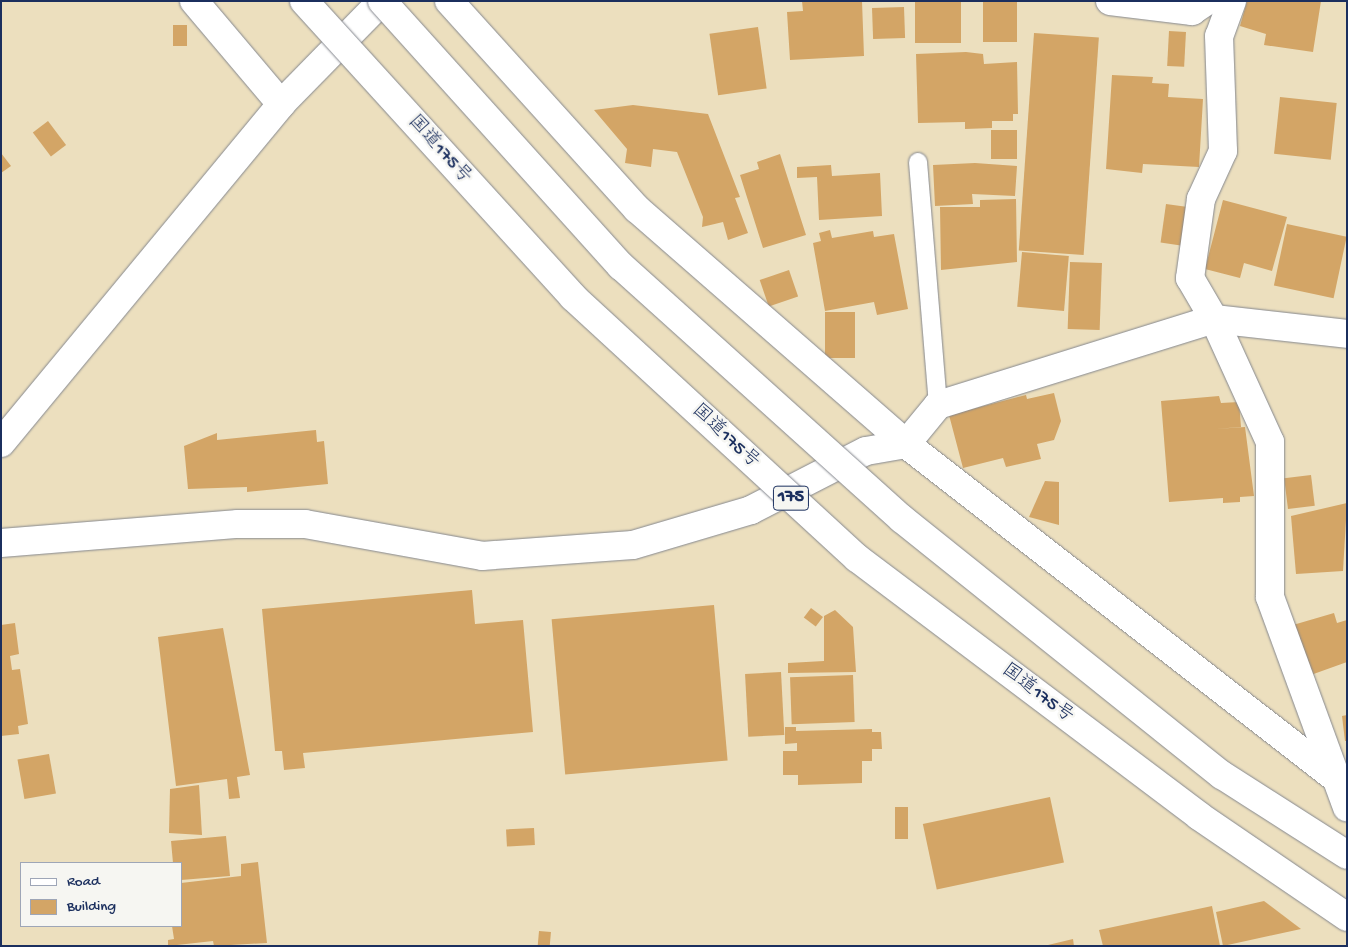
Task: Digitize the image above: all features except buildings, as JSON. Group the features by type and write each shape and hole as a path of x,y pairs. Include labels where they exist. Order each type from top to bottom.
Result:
{"main road":[{"path":"194,1 281,104"},
{"name":"国道175号","path":"304,1 573,298 857,558 1199,816 1347,917"},
{"path":"1,443 281,104 382,1 620,266 894,512 1222,775 1347,855"},
{"path":"449,1 637,210 906,444 1345,793"},
{"path":"1110,1 1192,10 1207,1"},
{"path":"1232,1 1219,36 1223,151 1201,199 1190,278 1214,318 1270,442 1270,597 1345,793"},
{"path":"1,543 238,524 305,524 482,556 633,545 751,510 866,450 906,444 938,405 1214,318 1347,334"}],"lane":[{"path":"918,162 938,405"}]}
